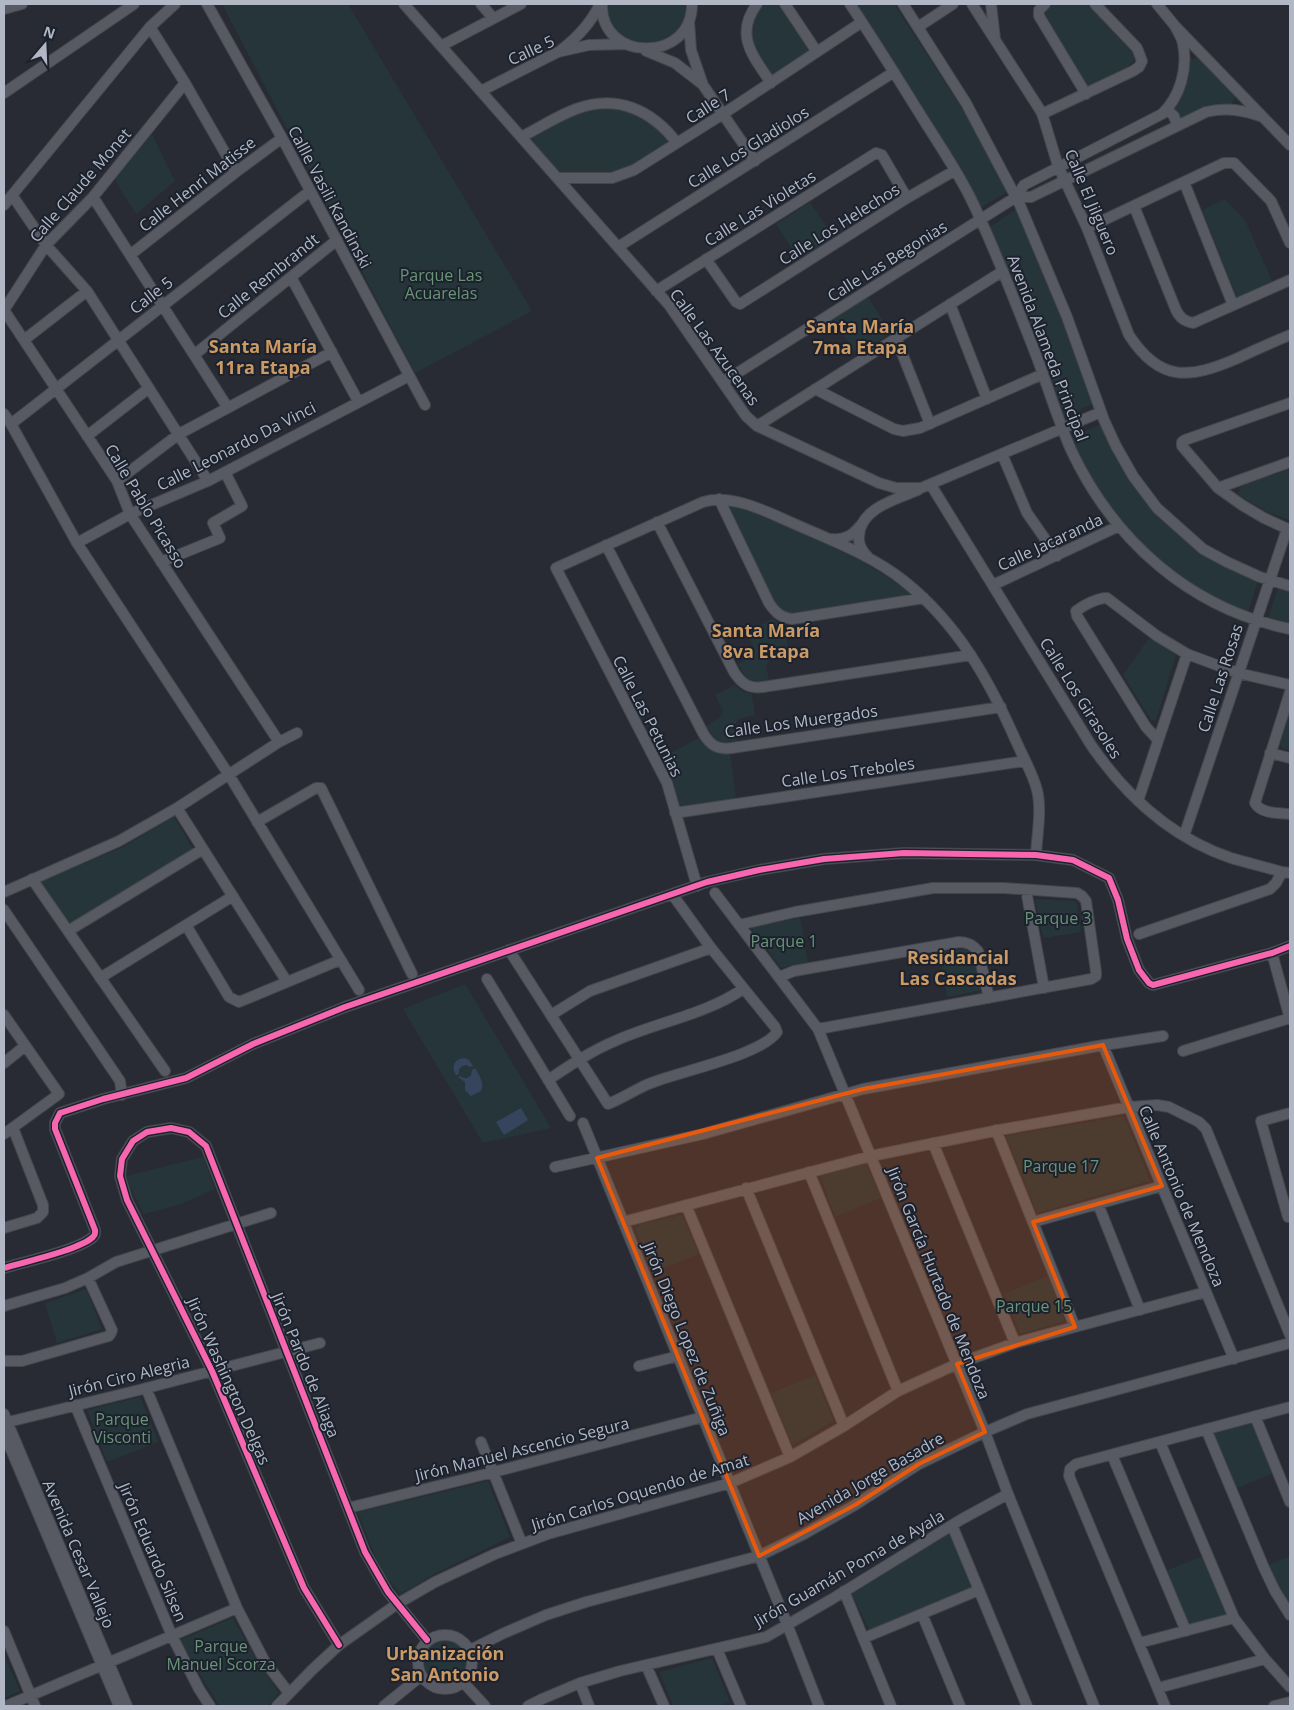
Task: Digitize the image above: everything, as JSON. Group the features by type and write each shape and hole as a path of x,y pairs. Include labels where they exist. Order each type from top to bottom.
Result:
{"street":[{"path":"4,9 22,4"},
{"path":"4,93 134,4"},
{"path":"4,205 150,27 175,4"},
{"name":"Callle Vasili Kandinski","path":"207,4 282,138 425,405"},
{"name":"Calle Las Azucenas","path":"404,4 669,305 746,416 757,426 879,483 896,488 921,488 1101,412"},
{"path":"481,4 493,18"},
{"path":"441,46 521,4"},
{"path":"601,4 603,15 614,35 626,44 655,54 675,64 703,85"},
{"path":"558,52 582,32 592,20 601,4"},
{"path":"757,4 747,25 747,41 752,55 771,83"},
{"path":"786,4 817,52"},
{"name":"Avenida Alameda Principal","path":"850,4 894,72 969,196 1002,271 1072,451 1086,479 1109,515 1136,546 1164,571 1187,587 1228,610 1290,629"},
{"name":"Avenida Alameda Principal","path":"903,4 966,103 1016,197 1067,317 1101,412 1116,446 1133,476 1156,508 1203,548 1227,562 1269,580 1290,586"},
{"path":"918,27 953,4"},
{"path":"972,4 985,4"},
{"name":"Calle El Jilguero","path":"972,4 1042,114 1058,166 1087,228 1129,335 1138,349 1164,369 1181,373 1199,372 1220,366 1290,335"},
{"name":"Calle El Jilguero","path":"991,4 996,42"},
{"path":"1045,4 1039,10 1039,16 1086,94"},
{"path":"1042,114 1133,71 1139,67 1142,61 1137,48 1095,4"},
{"path":"1157,4 1175,26 1290,145"},
{"path":"641,49 656,48 670,43 681,34 689,21 693,5"},
{"path":"689,21 692,50 703,85 754,161"},
{"name":"Calle 7","path":"557,178 612,178 634,170 771,83 862,22"},
{"path":"1016,197 1024,185 1058,166 1156,118 1167,110 1176,96 1184,70 1183,42 1175,26"},
{"path":"150,27 185,83 236,172"},
{"name":"Calle 5","path":"481,91 558,52 589,46 626,44"},
{"name":"Calle Los Gladiolos","path":"618,247 894,72"},
{"name":"Calle Claude Monet","path":"4,310 46,245 93,197 185,83"},
{"path":"521,137 574,109 586,105 613,103 626,106 651,117 662,125 676,143"},
{"path":"1016,197 1031,197 1206,112 1219,109 1245,111 1263,117"},
{"path":"1167,110 1174,116 1178,125"},
{"name":"Calle Henri Matisse","path":"130,255 282,138"},
{"name":"Calle Las Violetas","path":"656,291 876,153 880,153 908,198"},
{"path":"1087,228 1224,163 1234,163 1271,201 1290,243"},
{"name":"Calle Los Helechos","path":"706,259 736,302 740,304 954,170"},
{"path":"1184,182 1233,305"},
{"name":"Calle 5","path":"11,424 310,190"},
{"path":"12,195 46,245 87,291 208,481"},
{"path":"93,197 228,408"},
{"name":"Calle Las Begonias","path":"723,382 1016,197"},
{"path":"1134,206 1179,317 1185,321 1194,323 1290,280"},
{"name":"Calle Rembrandt","path":"194,354 337,240"},
{"path":"757,426 1002,271"},
{"path":"291,277 358,401"},
{"path":"24,340 87,291"},
{"path":"950,304 987,398"},
{"name":"Calle Pablo Picasso","path":"4,310 116,481 130,514 279,742"},
{"path":"896,338 930,424"},
{"path":"116,481 179,434 332,352"},
{"path":"815,389 903,431 930,424 1043,374"},
{"name":"Calle Leonardo Da Vinci","path":"77,543 130,514 208,481 409,376"},
{"path":"87,436 148,388"},
{"path":"1289,529 1242,504 1218,488 1182,446 1182,442 1290,403"},
{"path":"4,414 77,543 229,775 358,990"},
{"path":"1002,454 1027,513 1056,556"},
{"path":"1218,488 1290,462"},
{"path":"161,562 220,538 213,523 242,506 225,472"},
{"path":"827,538 836,540 852,535 873,510 881,505 886,496 883,487 879,483"},
{"name":"Calle Los Girasoles","path":"931,485 1106,768 1138,801 1164,824 1184,836 1229,857 1286,873"},
{"path":"873,510 921,488"},
{"path":"718,499 769,603 776,613 781,616 798,618 924,598"},
{"path":"606,545 703,502 718,499 744,504 827,538 889,570 924,598 948,623 971,655 1001,707 1037,790 1036,855"},
{"path":"657,522 734,672 746,686 751,688 764,687 971,655"},
{"path":"862,523 858,540 861,548 873,561"},
{"name":"Calle Jacaranda","path":"993,585 1119,526"},
{"name":"Calle Las Rosas","path":"1184,836 1269,580 1289,529"},
{"name":"Calle Las Petunias","path":"606,545 556,568 667,783 697,886"},
{"name":"Calle Los Muergados","path":"606,545 703,733 710,743 715,746 728,748 1001,707"},
{"path":"1158,740 1146,727 1077,616 1076,611 1081,607 1102,598 1107,598 1157,636 1187,654 1238,673 1290,685"},
{"path":"1138,801 1187,654"},
{"path":"1290,692 1255,803 1257,807 1266,811 1290,814"},
{"path":"4,892 119,841 177,808 279,742 297,733"},
{"path":"1270,753 1290,758"},
{"name":"Calle Los Treboles","path":"676,813 1025,761"},
{"path":"257,822 316,788 321,788 412,974"},
{"path":"177,808 287,982"},
{"path":"68,931 203,849"},
{"path":"4,1268 76,1246 94,1236 95,1230 54,1129 55,1122 60,1113 186,1078 253,1044 345,1007 672,894 759,870 824,859 904,852 1036,855 1073,860 1109,878 1118,900 1126,939 1139,970 1149,983 1153,985 1272,953 1290,946"},
{"path":"1139,934 1270,889 1286,873"},
{"path":"32,879 165,1071"},
{"path":"739,925 795,912 933,888 1004,888 1077,893 1086,901 1096,976 1091,979 818,1029"},
{"path":"1026,890 1044,988"},
{"name":"Jirón García Hurtado de Mendoza","path":"715,893 818,1029 984,1432 1094,1706"},
{"path":"509,950 608,1104 647,1085 745,1053 774,1037 777,1032 775,1026 711,948 672,894"},
{"path":"100,978 233,896"},
{"path":"4,910 120,1081 122,1095"},
{"path":"186,925 229,996 239,1002 340,960"},
{"path":"778,976 794,971 965,942 973,945 978,950 989,998"},
{"path":"550,1015 590,991 711,948"},
{"path":"1183,1051 1290,1019 1272,953"},
{"path":"487,979 570,1116"},
{"path":"548,1080 579,1059 615,1040 727,1000 743,989"},
{"path":"4,1015 59,1094 4,1134"},
{"path":"556,1167 703,1134 862,1089 1162,1036"},
{"name":"Calle Antonio de Mendoza","path":"1103,1045 1234,1359"},
{"path":"4,1063 26,1046"},
{"path":"623,1222 871,1156 996,1130 1129,1107 1169,1107 1199,1122 1206,1129 1290,1335"},
{"path":"1288,1216 1260,1121 1290,1113"},
{"name":"Jirón Diego Lopez de Zuñiga","path":"583,1123 819,1706"},
{"path":"4,1228 37,1218 43,1212 44,1204 13,1128"},
{"name":"Jirón Pardo de Aliaga","path":"147,1132 172,1128 188,1132 206,1146 365,1552 388,1592 427,1640"},
{"path":"996,1130 1075,1327"},
{"name":"Jirón Washington Delgas","path":"147,1132 133,1141 122,1159 120,1176 127,1200 212,1371 304,1588 339,1645"},
{"path":"933,1143 1015,1343"},
{"path":"809,1172 898,1391"},
{"path":"1033,1222 1162,1186"},
{"path":"746,1188 844,1426"},
{"path":"1098,1204 1140,1310"},
{"path":"686,1205 790,1458"},
{"path":"4,1306 65,1288 88,1278 116,1262 271,1213"},
{"path":"4,1361 22,1361 109,1336 112,1330 88,1278"},
{"name":"Jirón Carlos Oquendo de Amat","path":"277,1706 339,1645 397,1604 435,1582 495,1554 557,1532 730,1483 790,1458 898,1391 956,1364 1015,1343 1206,1292"},
{"name":"Jirón Ciro Alegria","path":"5,1420 146,1388 320,1343"},
{"name":"Avenida Jorge Basadre","path":"470,1650 546,1615 586,1602 759,1556 804,1534 855,1505 919,1464 1026,1414 1290,1344"},
{"path":"639,1366 678,1356"},
{"path":"146,1388 237,1608 265,1662 289,1693"},
{"name":"Jirón Eduardo Silsen","path":"75,1405 172,1636 199,1689 210,1706"},
{"path":"1165,1706 1069,1476 1070,1469 1076,1464 1290,1407"},
{"path":"1254,1416 1290,1502"},
{"name":"Jirón Manuel Ascencio Segura","path":"348,1508 703,1417"},
{"name":"Avenida Cesar Vallejo","path":"5,1420 105,1664 119,1706"},
{"path":"1206,1429 1264,1568 1275,1591 1290,1614"},
{"name":"Avenida Cesar Vallejo","path":"4,1433 105,1664 127,1706"},
{"path":"481,1442 522,1544"},
{"path":"1160,1442 1234,1618 1265,1659 1290,1687"},
{"path":"1112,1454 1186,1631"},
{"name":"Jirón Guamán Poma de Ayala","path":"528,1706 580,1683 766,1637 952,1525 1008,1494"},
{"path":"952,1525 1027,1706"},
{"path":"864,1638 979,1590"},
{"path":"844,1591 891,1706"},
{"path":"6,1706 237,1608"},
{"path":"922,1614 960,1706"},
{"path":"1139,1643 1234,1618"},
{"path":"4,1631 35,1706"},
{"path":"442,1634 451,1635 465,1643 470,1650 472,1667 464,1682 457,1686 441,1689 433,1687 418,1669 417,1661 422,1646 434,1636 442,1634"},
{"path":"717,1649 741,1706"},
{"path":"1158,1688 1265,1659"},
{"path":"646,1666 664,1706"},
{"path":"384,1706 422,1676"},
{"path":"464,1682 485,1706"},
{"path":"580,1683 590,1706"},
{"path":"1274,1706 1290,1702"}],"highlighted area":[{"path":"1103,1045 1162,1186 1033,1222 1075,1327 957,1364 985,1432 919,1464 855,1505 759,1556 597,1158 863,1089"}],"green space":[{"name":"Parque Las Acuarelas","path":"222,4 348,4 532,311 415,373"},
{"path":"606,4 688,4 684,24 680,30 663,42 643,44 624,38 616,32 609,21"},
{"path":"763,4 781,4 811,51 772,77 755,52 750,38 752,22"},
{"path":"855,4 894,4 963,110 1009,191 980,208 936,130"},
{"path":"1052,4 1087,4 1132,52 1135,59 1129,66 1087,86 1045,15 1046,8"},
{"path":"1199,57 1236,95 1232,104 1204,108 1179,119 1173,111 1184,87 1190,60"},
{"path":"609,107 644,118 670,142 616,172 560,173 530,138 578,114"},
{"path":"152,134 175,181 136,214 114,179"},
{"path":"1225,199 1245,220 1273,283 1237,298 1202,210"},
{"path":"810,202 834,238 799,260 776,224"},
{"path":"1018,208 1095,403 1064,416 989,228"},
{"path":"868,297 891,333 857,355 833,319"},
{"path":"1101,424 1124,472 1151,508 1166,523 1200,550 1237,572 1258,581 1248,612 1190,584 1141,543 1120,519 1101,494 1085,466 1072,437"},
{"path":"1290,469 1290,520 1263,509 1238,494 1241,486"},
{"path":"726,503 775,521 847,553 912,595 790,614 778,608 773,601"},
{"path":"1278,588 1290,590 1290,624 1268,618"},
{"path":"773,618 778,623 785,624 789,655 770,658 766,666 769,680 753,681 744,674 738,664 751,657 755,650 746,633"},
{"path":"1149,638 1176,655 1156,720 1151,720 1123,675"},
{"path":"735,685 743,692 752,694 755,715 738,719 734,727 737,741 721,742 712,736 706,726 719,718 723,711 715,695"},
{"path":"1290,712 1290,750 1282,748 1280,744"},
{"path":"699,738 712,751 730,753 736,799 679,807 673,784 659,759"},
{"path":"174,817 194,851 71,925 40,882 123,847"},
{"name":"Parque 3","path":"1035,899 1076,901 1081,932 1043,938"},
{"name":"Parque 1","path":"800,918 808,962 781,968 750,927"},
{"path":"968,948 973,950 982,990 947,997 939,953"},
{"path":"465,984 551,1128 483,1143 403,1009"},
{"name":"Parque 17","path":"1124,1116 1150,1181 1037,1213 1006,1136"},
{"path":"203,1157 215,1189 178,1205 144,1214 130,1187 127,1176"},
{"path":"866,1163 881,1198 835,1217 820,1176"},
{"path":"682,1215 699,1254 652,1273 636,1230 639,1224"},
{"name":"Parque 15","path":"1048,1276 1065,1321 1020,1334 1004,1294"},
{"path":"86,1289 102,1329 57,1343 45,1303"},
{"path":"815,1375 834,1421 792,1445 771,1393"},
{"name":"Parque Visconti","path":"140,1397 159,1442 107,1462 87,1410"},
{"path":"1252,1421 1274,1473 1235,1489 1211,1432"},
{"path":"488,1481 510,1537 440,1571 400,1594 384,1574 358,1512"},
{"path":"950,1533 972,1589 870,1632 851,1592"},
{"path":"1203,1556 1228,1615 1188,1627 1165,1571"},
{"path":"1290,1556 1290,1607 1268,1565"},
{"name":"Parque Manuel Scorza","path":"233,1618 257,1661 279,1693 268,1706 219,1706 180,1640"},
{"path":"441,1640 449,1640 461,1646 467,1662 461,1678 449,1684 441,1684 429,1678 423,1666 423,1658 429,1646"},
{"path":"4,1655 20,1691 4,1698"},
{"path":"712,1658 730,1702 718,1706 673,1706 659,1672"}],"water":[{"path":"464,1058 469,1060 473,1066 463,1066 459,1069 459,1074 456,1075 454,1064"},
{"path":"475,1068 481,1079 482,1088 481,1091 471,1096 465,1090 465,1082 458,1077 469,1077"},
{"path":"521,1108 528,1120 504,1135 496,1122"}],"cycle path":[{"path":"4,1268 76,1246 86,1242 95,1234 55,1129 55,1123 60,1113 103,1099 186,1078 253,1044 345,1007 707,882 759,870 824,859 904,853 1036,855 1073,860 1109,878 1118,900 1127,939 1139,970 1149,983 1153,985 1272,953 1290,946"},
{"path":"339,1645 304,1588 212,1371 127,1200 120,1176 122,1159 133,1141 147,1132 171,1128 189,1132 206,1146 365,1552 388,1592 427,1640"}],"district":[{"name":"Santa María 7ma Etapa","path":"860,337"},
{"name":"Santa María 11ra Etapa","path":"263,357"},
{"name":"Santa María 8va Etapa","path":"766,641"},
{"name":"Residancial Las Cascadas","path":"958,968"},
{"name":"Urbanización San Antonio","path":"445,1664"}]}
